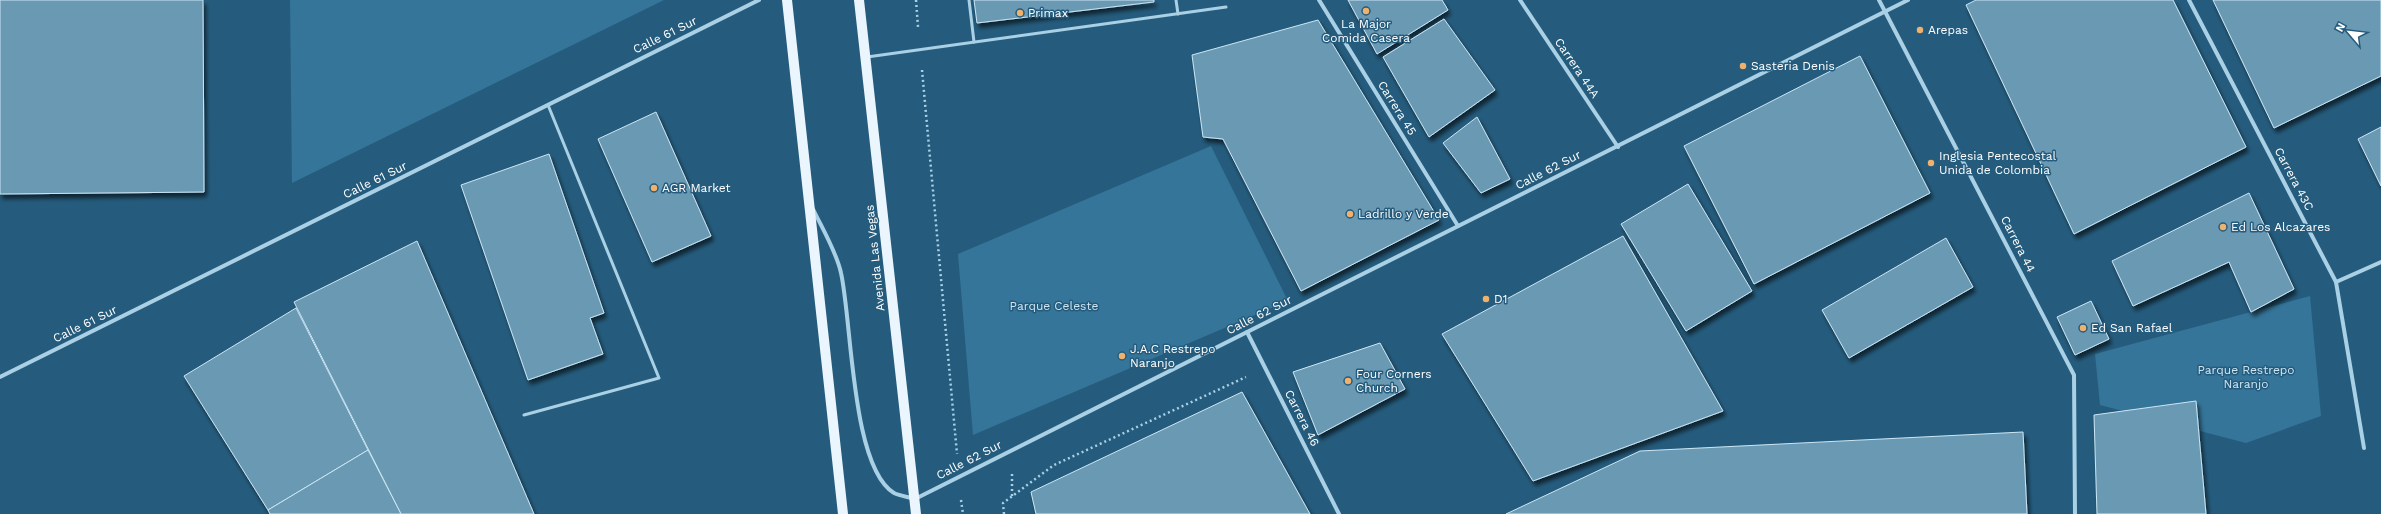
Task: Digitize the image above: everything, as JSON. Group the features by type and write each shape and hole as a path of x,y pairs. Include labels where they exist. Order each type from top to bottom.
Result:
{"main road":[{"path":"787,0 843,514"},
{"name":"Avenida Las Vegas","path":"859,0 916,514"}],"street":[{"name":"Calle 61 Sur","path":"0,377 758,0"},
{"name":"Carrera 45","path":"1318,0 1458,226"},
{"name":"Carrera 44A","path":"1520,0 1618,147"},
{"name":"Carrera 44","path":"1879,0 2074,374 2075,514"},
{"name":"Calle 62 Sur","path":"915,498 1618,147 1908,0"},
{"name":"Carrera 43C","path":"2189,0 2336,282 2364,448"},
{"path":"809,199 841,272 862,428 870,456 882,481 895,493 915,498"},
{"path":"2336,282 2381,262"},
{"name":"Carrera 46","path":"1247,332 1339,514"}],"lane":[{"path":"969,0 974,42"},
{"path":"1176,0 1178,14"},
{"path":"866,57 1226,7"},
{"path":"524,415 658,378 548,105"}],"path":[{"path":"916,0 954,422"},
{"path":"1004,514 1003,503 1054,465 1266,368"}],"green space":[{"path":"290,0 664,0 292,183"},
{"name":"Parque Celeste","path":"1211,146 1288,301 973,435 958,254"},
{"name":"Parque Restrepo Naranjo","path":"2310,296 2321,416 2246,443 2100,405 2095,354"}],"building":[{"path":"0,0 203,0 204,192 0,194"},
{"name":"Primax","path":"974,0 1154,0 1154,2 977,23"},
{"path":"1348,0 1442,0 1448,10 1377,54"},
{"path":"1976,0 2173,0 2246,147 2074,234 1966,5"},
{"path":"2213,0 2381,0 2381,76 2274,128"},
{"path":"1444,19 1495,90 1429,137 1383,57"},
{"path":"1318,20 1439,220 1301,291 1223,139 1203,137 1192,55"},
{"path":"1860,56 1930,193 1754,284 1684,146"},
{"name":"AGR Market","path":"656,112 711,236 652,262 598,139"},
{"path":"1477,117 1510,179 1481,193 1443,143"},
{"path":"2381,127 2381,186 2358,139"},
{"path":"549,154 604,313 590,318 603,354 528,380 461,185"},
{"path":"1688,184 1752,291 1686,331 1621,224"},
{"name":"Ed Los Alcazares","path":"2249,193 2294,289 2251,312 2229,262 2133,306 2112,261"},
{"path":"1623,236 1723,411 1533,481 1442,334"},
{"path":"1946,238 1973,287 1849,358 1822,310"},
{"path":"417,241 534,514 401,514 294,302"},
{"name":"Ed San Rafael","path":"2091,301 2109,339 2075,355 2057,317"},
{"path":"296,308 368,450 268,510 184,376"},
{"name":"Four Corners Church","path":"1380,343 1405,389 1318,435 1293,372"},
{"path":"1242,392 1310,514 1036,514 1031,492"},
{"path":"2196,401 2206,514 2097,514 2094,415"},
{"path":"2023,432 2027,514 1506,514 1640,451"},
{"path":"368,450 401,514 270,514 268,510"}],"place":[{"name":"La Major Comida Casera","path":"1366,11"},
{"name":"Primax","path":"1020,13"},
{"name":"Arepas","path":"1920,30"},
{"name":"Sasteria Denis","path":"1743,66"},
{"name":"Inglesia Pentecostal Unida de Colombia","path":"1931,163"},
{"name":"AGR Market","path":"654,188"},
{"name":"Ladrillo y Verde","path":"1350,214"},
{"name":"Ed Los Alcazares","path":"2223,227"},
{"name":"D1","path":"1486,299"},
{"name":"Ed San Rafael","path":"2083,328"},
{"name":"J.A.C Restrepo Naranjo","path":"1122,356"},
{"name":"Four Corners Church","path":"1348,381"}]}
